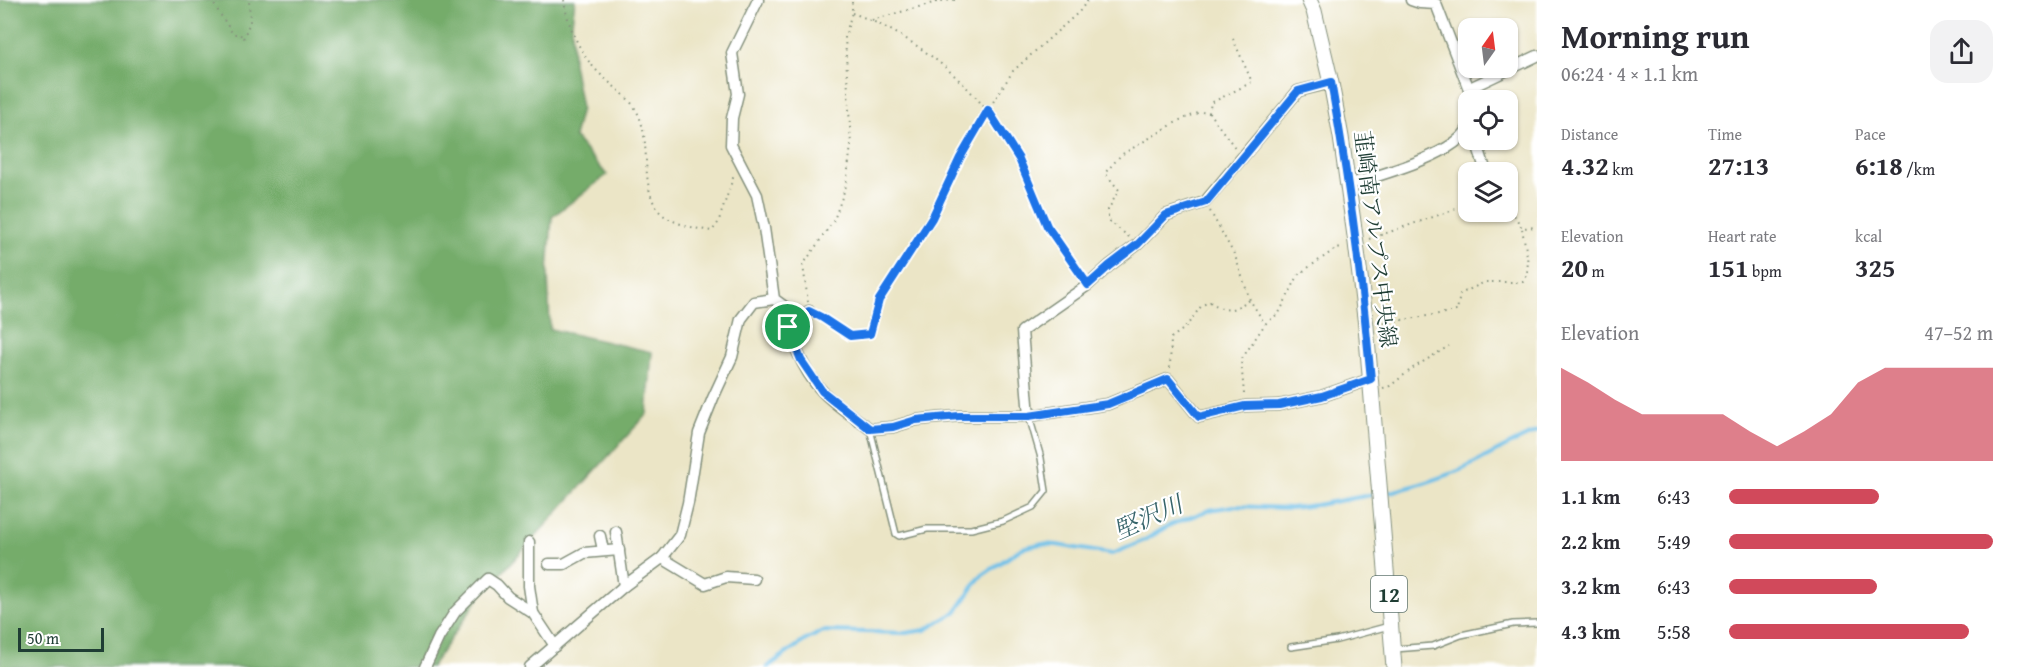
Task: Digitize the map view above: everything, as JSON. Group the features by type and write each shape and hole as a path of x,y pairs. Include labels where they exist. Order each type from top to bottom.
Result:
{"main road":[{"name":"韮崎南アルプス中央線","path":"1309,0 1314,11 1331,82 1356,243 1366,326 1395,667"}],"street":[{"path":"758,0 732,53 738,94 732,118 731,145 757,195 774,298 785,307 788,327 801,360 822,391 870,429 893,427 916,420 959,416 1029,416 1108,404 1168,379 1199,417 1245,406 1279,405 1371,386"},
{"path":"1411,0 1436,4 1468,90"},
{"path":"1472,90 1474,86 1537,56"},
{"path":"1029,416 1022,331 1088,285 1138,244 1166,215 1206,202 1298,91 1331,82"},
{"path":"1348,185 1424,161 1458,140"},
{"path":"536,666 555,646 624,586 662,558 680,535 688,503 699,434 732,357 741,320 754,302 774,298"},
{"path":"788,327 809,311"},
{"path":"616,532 624,586"},
{"path":"600,536 603,550"},
{"path":"529,542 529,586 533,613"},
{"path":"549,564 564,564 584,553 619,550"},
{"path":"662,558 705,584 726,577 754,579"},
{"path":"425,667 455,612 488,579 508,597 533,613 555,646"}],"lane":[{"path":"870,429 896,534 899,536 927,530 971,529 1003,521 1033,507 1046,491 1041,458 1029,416"},
{"path":"1393,649 1433,646 1461,635 1492,628 1537,623"},
{"path":"1292,647 1337,640 1391,625"}],"path":[{"path":"212,0 233,34 240,34 243,39 250,22 249,0"},
{"path":"564,0 574,35 584,54 597,72 630,100 639,117 645,134 650,193 658,210 665,217 695,229 712,231 718,223 738,161"},
{"path":"852,0 852,12 845,37 851,145 846,186 834,220 803,265 809,311 850,336 870,334 879,300 932,218 960,158 1013,71 1079,12 1088,0"},
{"path":"873,20 940,1 956,0"},
{"path":"852,12 873,20 919,47 959,78 988,110 1019,159 1047,226 1088,285"},
{"path":"1209,113 1211,103 1252,82 1233,39"},
{"path":"1138,244 1108,220 1108,210 1119,190 1105,173 1121,155 1170,126 1201,112 1209,113 1242,157"},
{"path":"1206,202 1235,256 1250,300 1266,324"},
{"path":"1245,406 1240,360 1266,324 1279,313 1299,274 1334,250 1458,208"},
{"path":"1366,326 1457,311 1458,297 1485,282 1523,282 1527,278 1528,270 1522,228 1518,221"},
{"path":"1522,228 1537,226"},
{"path":"1168,379 1171,338 1185,328 1202,305 1210,302 1230,311 1250,300"},
{"path":"1371,386 1390,386 1413,368 1449,346"}],"green space":[{"path":"0,0 575,0 572,23 573,63 581,108 574,137 607,175 552,217 548,272 550,329 652,352 647,414 479,598 431,667 0,667"}],"waterway":[{"name":"堅沢川","path":"1383,493 1457,472 1537,432"},
{"name":"堅沢川","path":"767,667 804,641 823,631 906,633 925,630 956,612 980,577 1022,548 1040,544 1057,545 1112,554 1143,541 1170,525 1209,510 1234,506 1291,508 1376,494"}],"route":[{"path":"1331,82 1356,243 1371,379 1322,396 1279,405 1245,406 1199,417 1168,379 1108,404 1029,416 959,416 916,420 893,427 870,429 822,391 801,360 788,327 809,311 850,336 870,334 879,300 932,218 960,158 988,110 1019,159 1047,226 1088,285 1138,244 1166,215 1206,202 1298,91 1331,82"}]}
